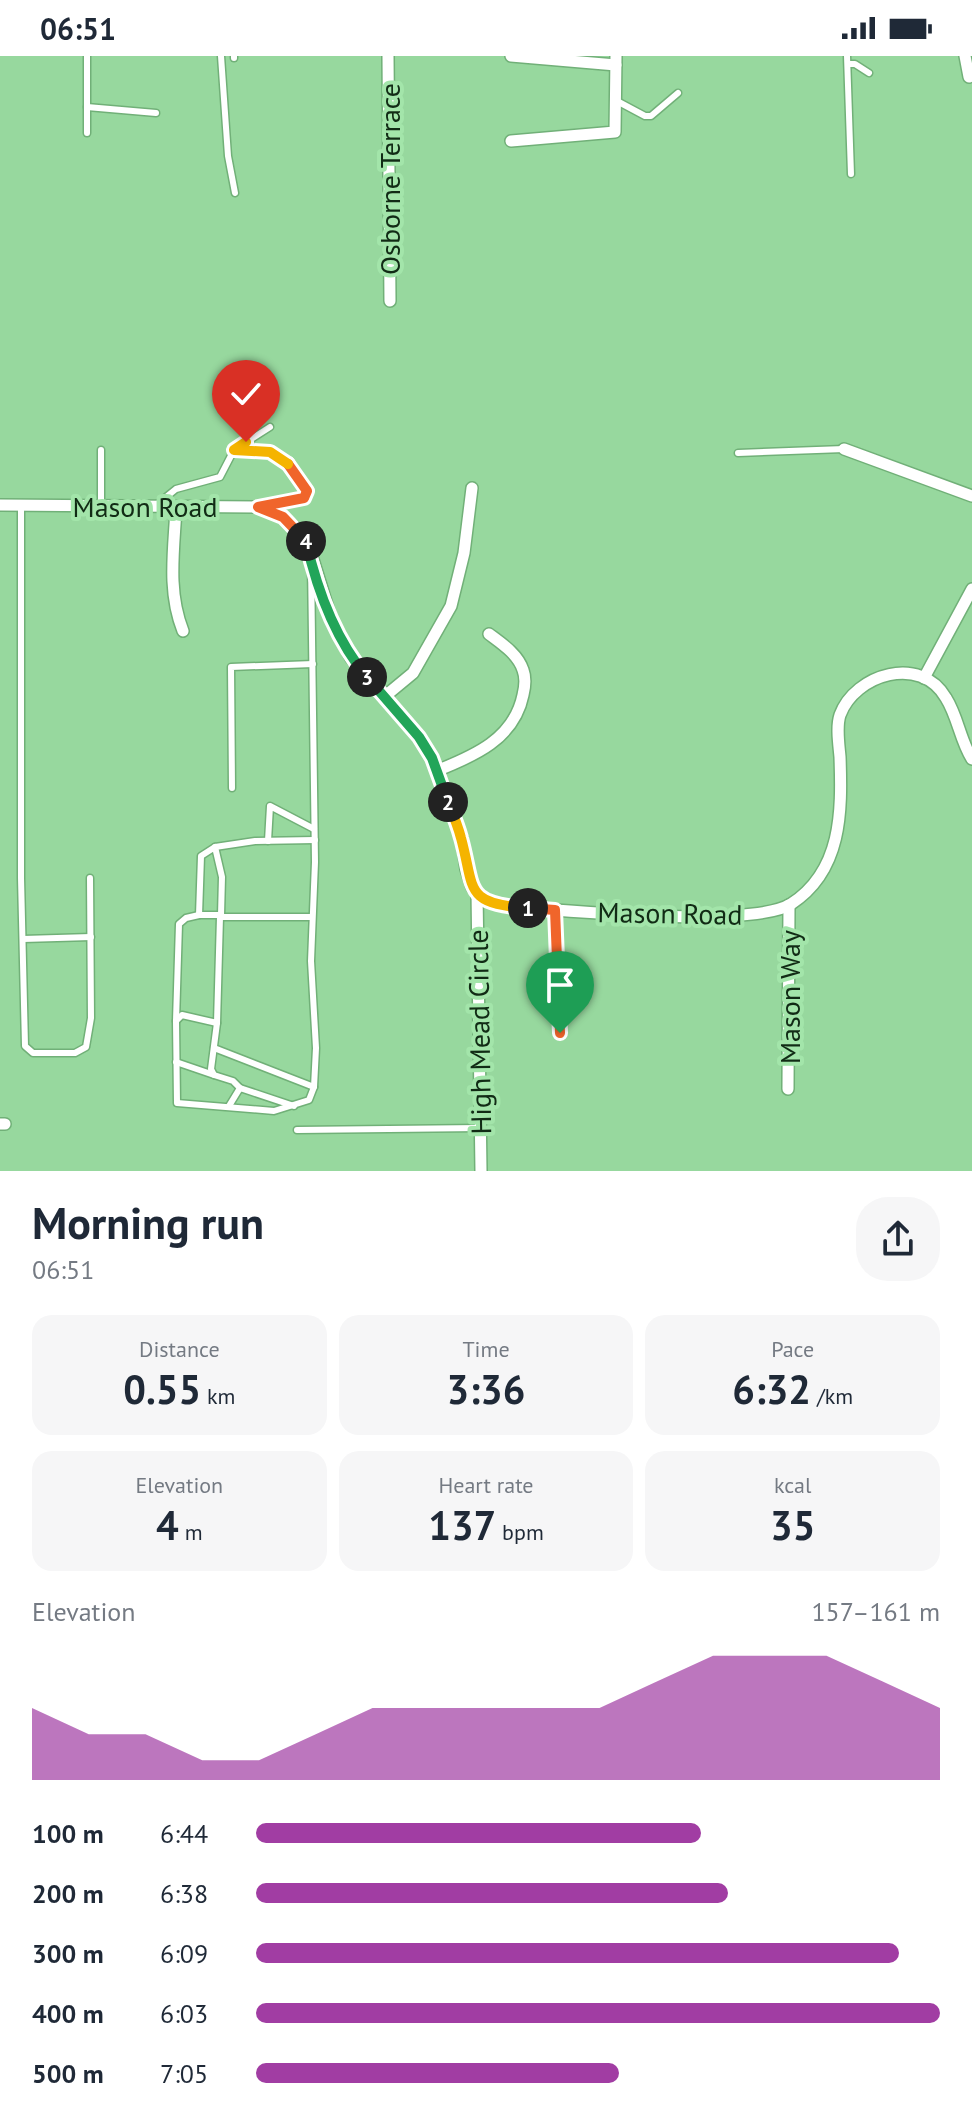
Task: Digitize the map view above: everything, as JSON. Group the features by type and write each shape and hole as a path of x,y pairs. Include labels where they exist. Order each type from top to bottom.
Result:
{"street":[{"name":"Osborne Terrace","path":"388,56 390,301"},
{"path":"511,56 616,60 615,132 511,141"},
{"path":"965,56 969,77"},
{"path":"844,449 971,494"},
{"path":"384,697 413,673 451,606 464,553 472,488"},
{"name":"Mason Road","path":"0,505 258,507 283,517 306,537 310,560 351,658 419,737 436,771 462,839 466,869 477,892 503,906 745,916 789,905 815,885 830,860 835,843 842,804 839,719 847,700 856,689 874,678 893,673 924,678"},
{"path":"176,508 172,583 174,607 183,631"},
{"path":"972,589 924,678 946,696 962,742 972,759"},
{"path":"436,771 474,756 496,740 521,704 524,671 506,647 489,634"},
{"name":"High Mead Circle","path":"477,892 481,1171"},
{"name":"Mason Way","path":"788,1089 789,905"}],"lane":[{"path":"87,56 87,133"},
{"path":"221,56 228,156 235,193"},
{"path":"851,174 847,60 869,73"},
{"path":"615,100 645,116 651,116 678,93"},
{"path":"87,107 156,113"},
{"path":"155,506 176,489 220,477 234,450 270,427"},
{"path":"738,453 844,449"},
{"path":"101,450 101,507"},
{"path":"234,450 278,455 306,485 306,495 300,500 258,507"},
{"path":"21,506 25,1046 33,1053 75,1053 86,1047 91,1018 90,878"},
{"path":"310,560 315,840 312,917 314,1087 309,1100 274,1111 177,1103 179,924 186,918 199,915 312,917"},
{"path":"232,788 231,667 313,664"},
{"path":"268,841 270,806 314,829"},
{"path":"199,915 201,856 215,847 315,840"},
{"path":"214,1075 211,1069 220,989 218,929 222,877 215,847"},
{"path":"555,910 560,1033"},
{"path":"23,939 91,937"},
{"path":"176,1021 182,1015 217,1023"},
{"path":"214,1048 314,1087"},
{"path":"176,1062 294,1106"},
{"path":"229,1106 240,1088"},
{"path":"297,1130 480,1128"}],"route":[{"path":"246,442 234,450 278,455 306,485 306,495 300,500 258,507 283,517 306,537 310,560 333,624 351,658 419,737 432,758 462,839 472,887 482,898 503,906 555,910 560,1033"}]}
